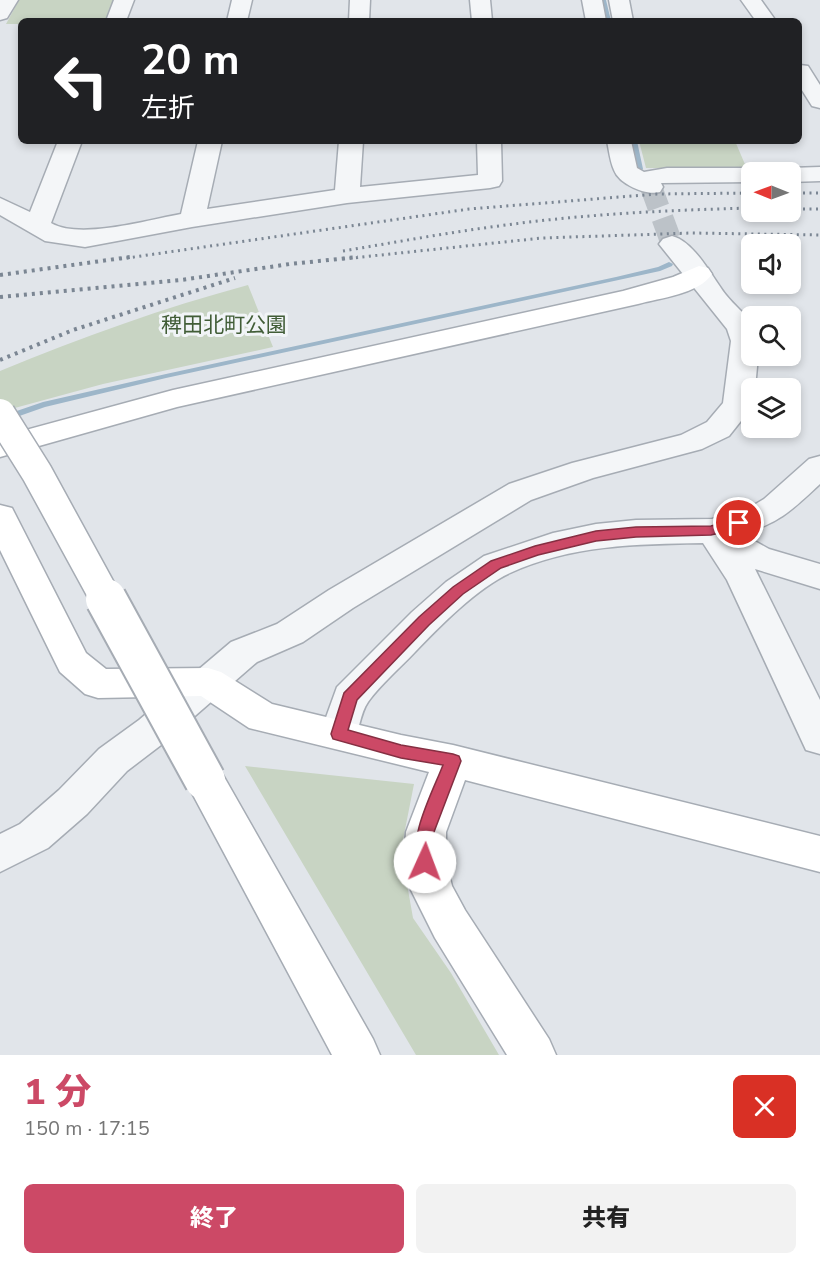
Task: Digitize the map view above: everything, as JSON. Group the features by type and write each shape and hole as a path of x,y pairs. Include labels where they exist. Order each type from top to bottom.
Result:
{"street":[{"path":"0,14 8,0"},
{"path":"117,18 124,0"},
{"path":"238,18 242,0"},
{"path":"359,18 360,0"},
{"path":"480,0 482,18"},
{"path":"592,0 595,18"},
{"path":"619,0 622,18"},
{"path":"752,0 764,18"},
{"path":"802,59 820,61"},
{"path":"802,79 820,100"},
{"path":"37,226 69,144"},
{"path":"192,219 209,144"},
{"path":"347,196 351,144"},
{"path":"0,205 54,236 85,239 192,219 347,196 490,181 489,144"},
{"path":"620,144 626,171 644,183 667,175 741,175"},
{"path":"801,175 820,174"},
{"path":"0,854 34,836 73,802 113,760 152,731 244,652 290,633 340,599 520,492 583,470 691,442 718,429 738,405 745,341 740,327 716,300 699,274 672,244"},
{"path":"0,447 173,399 628,298 682,283 699,274"},
{"path":"0,414 37,473 357,1055"},
{"path":"339,734 350,698 424,621 458,591 496,565 544,548 596,536 636,532 711,531 755,519 775,507 820,466"},
{"path":"0,516 73,662 98,684 208,682 262,717 401,751 453,761 820,854"},
{"path":"711,531 757,557 820,578"},
{"path":"711,531 742,576 820,739"},
{"path":"453,761 426,832 425,862 432,890 450,924 533,1055"}],"green space":[{"path":"19,0 116,0 110,18 18,18 18,24 6,24"},
{"path":"640,144 736,144 744,162 741,162 741,169 646,168"},
{"name":"稗田北町公園","path":"248,285 273,347 103,384 0,412 0,371 123,324"},
{"path":"245,766 414,784 401,850 413,918 451,973 499,1055 416,1055"}],"waterway":[{"path":"603,0 607,18"},
{"path":"635,144 640,169"},
{"path":"8,417 43,405 166,376 616,279 660,269 669,264"}],"tunnel":[{"path":"651,187 672,244"}],"railway":[{"path":"120,259 469,209 657,194 741,193"},
{"path":"801,193 820,193"},
{"path":"343,251 536,221 629,213 741,208"},
{"path":"801,209 820,209"},
{"path":"343,259 542,238 692,233 820,235"},
{"path":"0,275 130,257"},
{"path":"0,297 181,280 290,264 358,257"},
{"path":"0,360 73,330 235,278"}],"route":[{"path":"425,862 426,832 453,761 401,751 339,734 350,698 424,621 458,591 496,565 535,550 596,536 636,532 711,531 739,523"}]}
